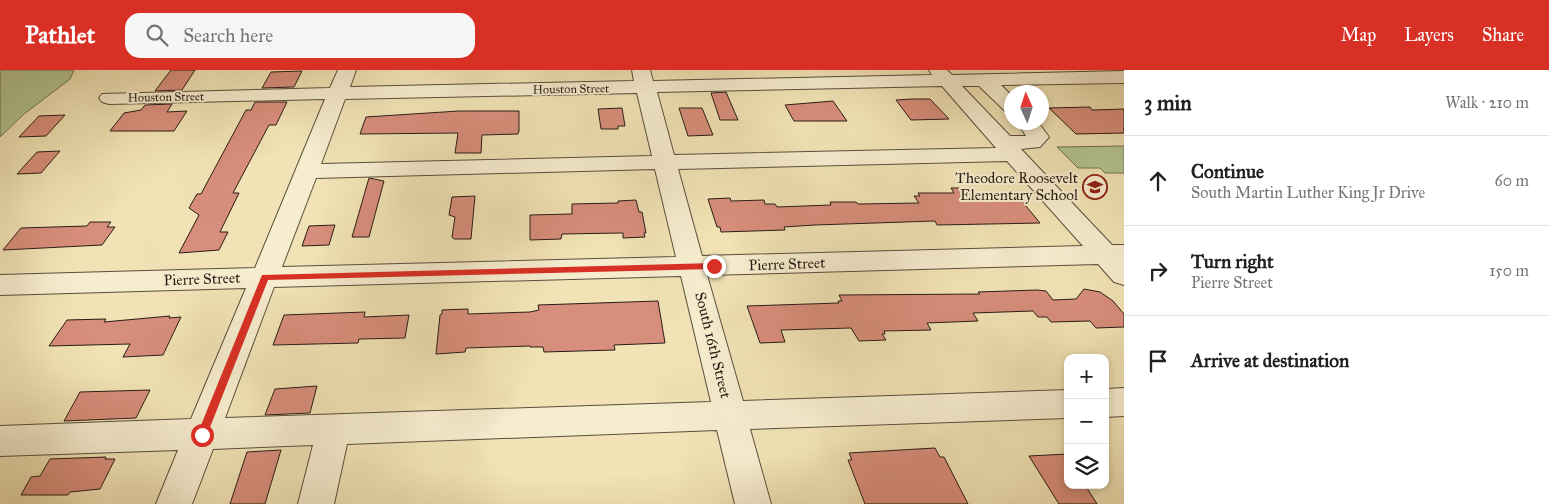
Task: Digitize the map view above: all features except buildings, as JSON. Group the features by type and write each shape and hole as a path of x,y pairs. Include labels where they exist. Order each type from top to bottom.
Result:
{"street":[{"name":"Houston Street","path":"108,98 342,82 942,75 984,80 1124,77"},
{"path":"942,75 1008,149 1115,254 1124,274"},
{"name":"South 16th Street","path":"643,79 753,504"},
{"path":"984,80 1004,99"},
{"path":"174,504 342,82"},
{"path":"307,171 665,162 1008,149 1032,142 1038,137 1033,130"},
{"name":"Pierre Street","path":"0,285 1115,254"},
{"path":"1109,403 1124,402"},
{"path":"0,441 1064,404"},
{"path":"316,504 333,430"}],"green space":[{"path":"0,70 74,70 70,79 24,114 0,137"},
{"path":"1124,146 1124,173 1105,173 1100,168 1078,168 1057,147"}],"place":[{"name":"Theodore Roosevelt Elementary School","path":"1095,187"}],"route":[{"path":"202,435 265,277 714,266"}]}
